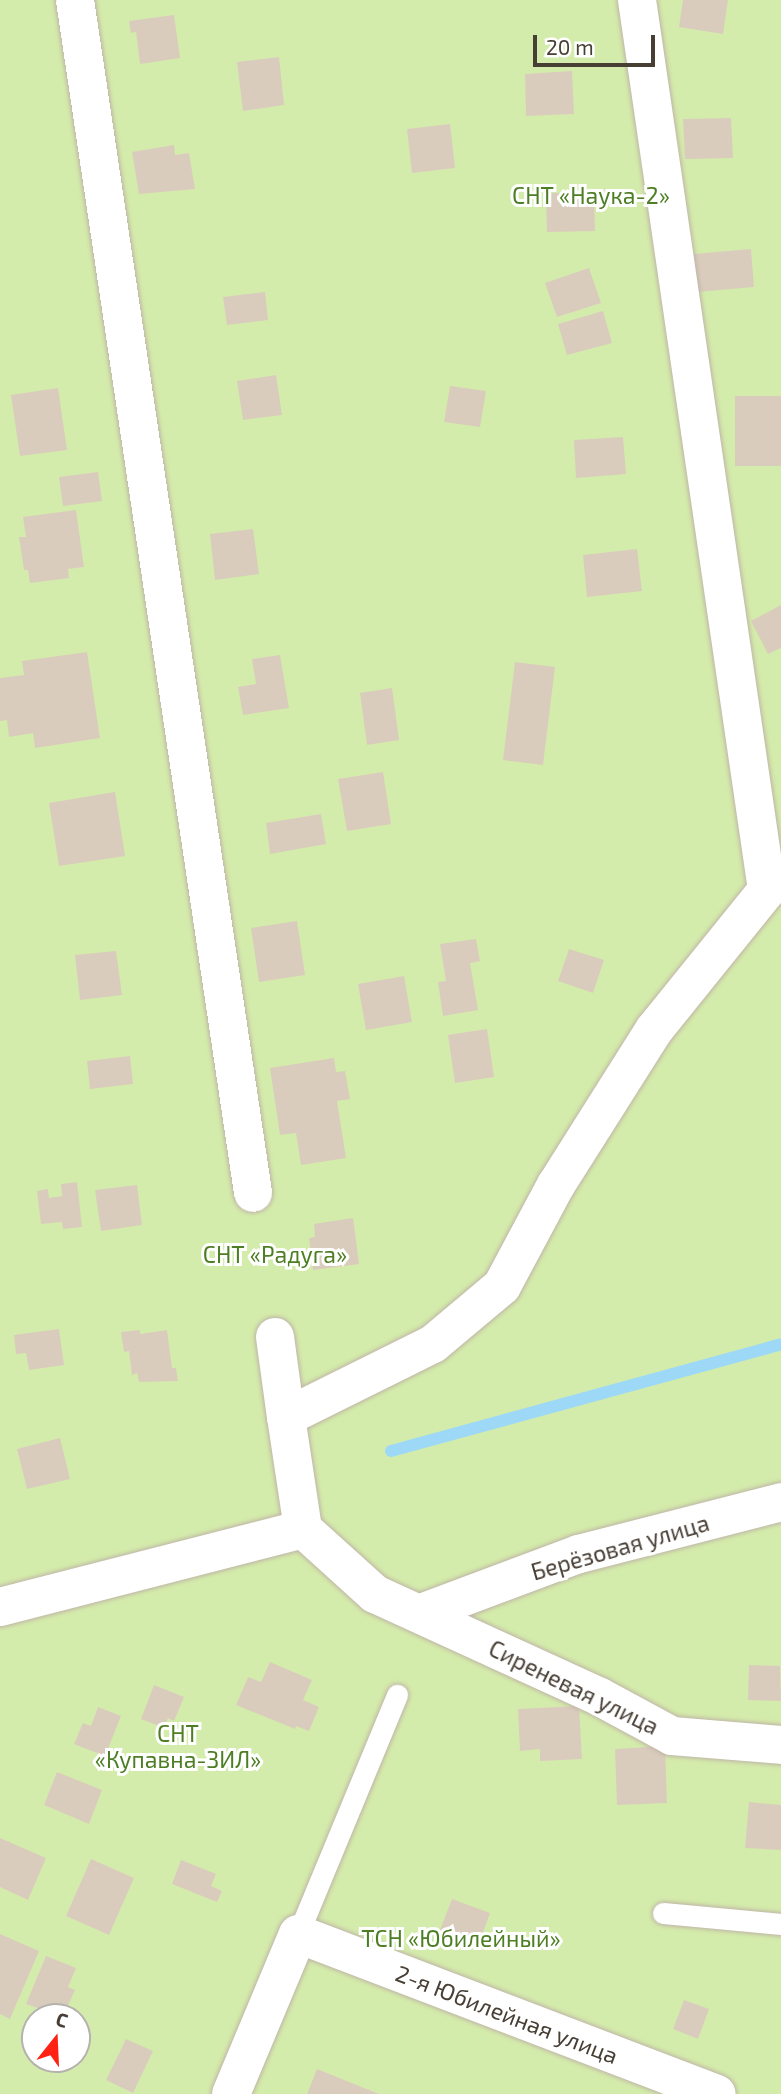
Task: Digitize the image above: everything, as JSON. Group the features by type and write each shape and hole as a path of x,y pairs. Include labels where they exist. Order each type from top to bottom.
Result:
{"street":[{"path":"75,0 253,1193"},
{"path":"286,1417 433,1344 502,1286 556,1185 654,1030 767,891 637,0"},
{"path":"0,1607 303,1529 275,1337"},
{"name":"Берёзовая улица","path":"421,1614 579,1554 781,1502"},
{"name":"Сиреневая улица","path":"303,1529 375,1594 600,1697 672,1737 781,1745"},
{"path":"231,2094 298,1934"},
{"name":"2-я Юбилейная улица","path":"298,1934 716,2094"}],"lane":[{"path":"298,1934 397,1695"},
{"path":"663,1913 781,1924"}],"green space":[{"path":"0,0 781,0 781,2094 0,2094"}],"building":[{"path":"683,0 728,0 723,34 679,27"},
{"path":"174,15 180,58 140,64 136,32 131,33 129,21"},
{"path":"279,57 284,105 243,111 237,62"},
{"path":"572,71 574,114 526,116 525,74"},
{"path":"731,118 733,158 685,159 683,119"},
{"path":"450,124 455,168 412,173 407,129"},
{"path":"174,145 175,155 189,153 195,189 139,194 132,152"},
{"path":"546,193 594,193 595,231 547,232"},
{"path":"751,249 754,287 697,292 694,254"},
{"path":"589,268 601,303 557,317 545,283"},
{"path":"265,292 268,320 227,325 223,297"},
{"path":"603,311 612,343 567,355 558,324"},
{"path":"276,375 282,415 243,420 237,381"},
{"path":"450,386 486,391 480,427 444,422"},
{"path":"58,388 67,450 20,456 11,395"},
{"path":"735,396 781,396 781,466 735,466"},
{"path":"623,437 626,474 576,478 574,440"},
{"path":"98,472 102,501 63,506 59,477"},
{"path":"76,510 84,567 68,569 69,578 30,583 28,570 24,570 19,537 26,537 23,517"},
{"path":"253,529 259,574 215,580 210,534"},
{"path":"637,549 642,591 587,597 583,555"},
{"path":"781,605 781,648 768,654 751,621"},
{"path":"87,652 100,738 35,748 33,733 9,737 7,720 0,721 0,678 24,675 22,661"},
{"path":"280,655 289,708 243,715 238,687 256,684 252,659"},
{"path":"515,662 555,667 543,765 503,760"},
{"path":"392,688 399,740 367,745 360,693"},
{"path":"383,772 391,824 347,831 338,779"},
{"path":"115,792 125,856 59,866 49,803"},
{"path":"321,814 326,844 270,854 266,823"},
{"path":"297,921 305,975 259,982 251,928"},
{"path":"476,939 480,961 470,963 478,1010 443,1016 438,982 446,981 440,944"},
{"path":"569,949 604,960 593,993 558,981"},
{"path":"116,951 122,995 80,1000 75,955"},
{"path":"404,976 412,1022 366,1030 358,984"},
{"path":"487,1029 494,1077 455,1083 448,1035"},
{"path":"130,1056 133,1084 90,1089 87,1061"},
{"path":"334,1058 336,1072 345,1071 350,1099 337,1101 346,1158 301,1165 296,1133 280,1135 270,1068"},
{"path":"77,1182 82,1227 63,1229 62,1222 41,1224 37,1191 48,1189 49,1198 62,1196 61,1184"},
{"path":"137,1185 142,1225 101,1231 95,1190"},
{"path":"353,1218 359,1264 313,1270 309,1238 315,1237 314,1224"},
{"path":"59,1329 64,1365 29,1370 26,1353 16,1354 14,1335"},
{"path":"140,1330 140,1334 167,1330 172,1368 176,1368 178,1381 139,1382 137,1373 132,1375 129,1351 124,1352 121,1332"},
{"path":"60,1438 70,1479 27,1489 17,1449"},
{"path":"270,1662 312,1680 303,1700 319,1707 309,1731 296,1726 295,1729 236,1705 248,1677 261,1682"},
{"path":"749,1665 780,1666 781,1701 748,1700"},
{"path":"154,1685 184,1697 174,1721 168,1718 164,1728 141,1719"},
{"path":"579,1706 582,1759 540,1761 540,1749 520,1751 518,1709"},
{"path":"98,1707 121,1716 105,1756 74,1744 83,1723 91,1726"},
{"path":"665,1746 667,1803 617,1805 615,1749"},
{"path":"57,1772 102,1790 89,1824 44,1805"},
{"path":"749,1802 781,1805 781,1850 745,1848"},
{"path":"0,1838 46,1858 28,1900 0,1887"},
{"path":"91,1859 134,1878 109,1935 66,1916"},
{"path":"181,1860 216,1874 211,1886 222,1891 217,1902 172,1884"},
{"path":"452,1899 490,1913 477,1949 438,1935"},
{"path":"0,1934 39,1951 10,2019 0,2014"},
{"path":"46,1956 76,1968 68,1987 75,1990 69,2003 26,2003"},
{"path":"684,2000 709,2009 698,2039 673,2029"},
{"path":"126,2039 153,2051 133,2093 106,2080"},
{"path":"317,2069 379,2094 307,2094"}],"waterway":[{"path":"391,1451 781,1344"}],"park label":[{"name":"СНТ «Наука-2»","path":"591,195"},
{"name":"СНТ «Радуга»","path":"275,1254"},
{"name":"СНТ «Купавна-ЗИЛ»","path":"178,1746"},
{"name":"ТСН «Юбилейный»","path":"461,1938"}]}
